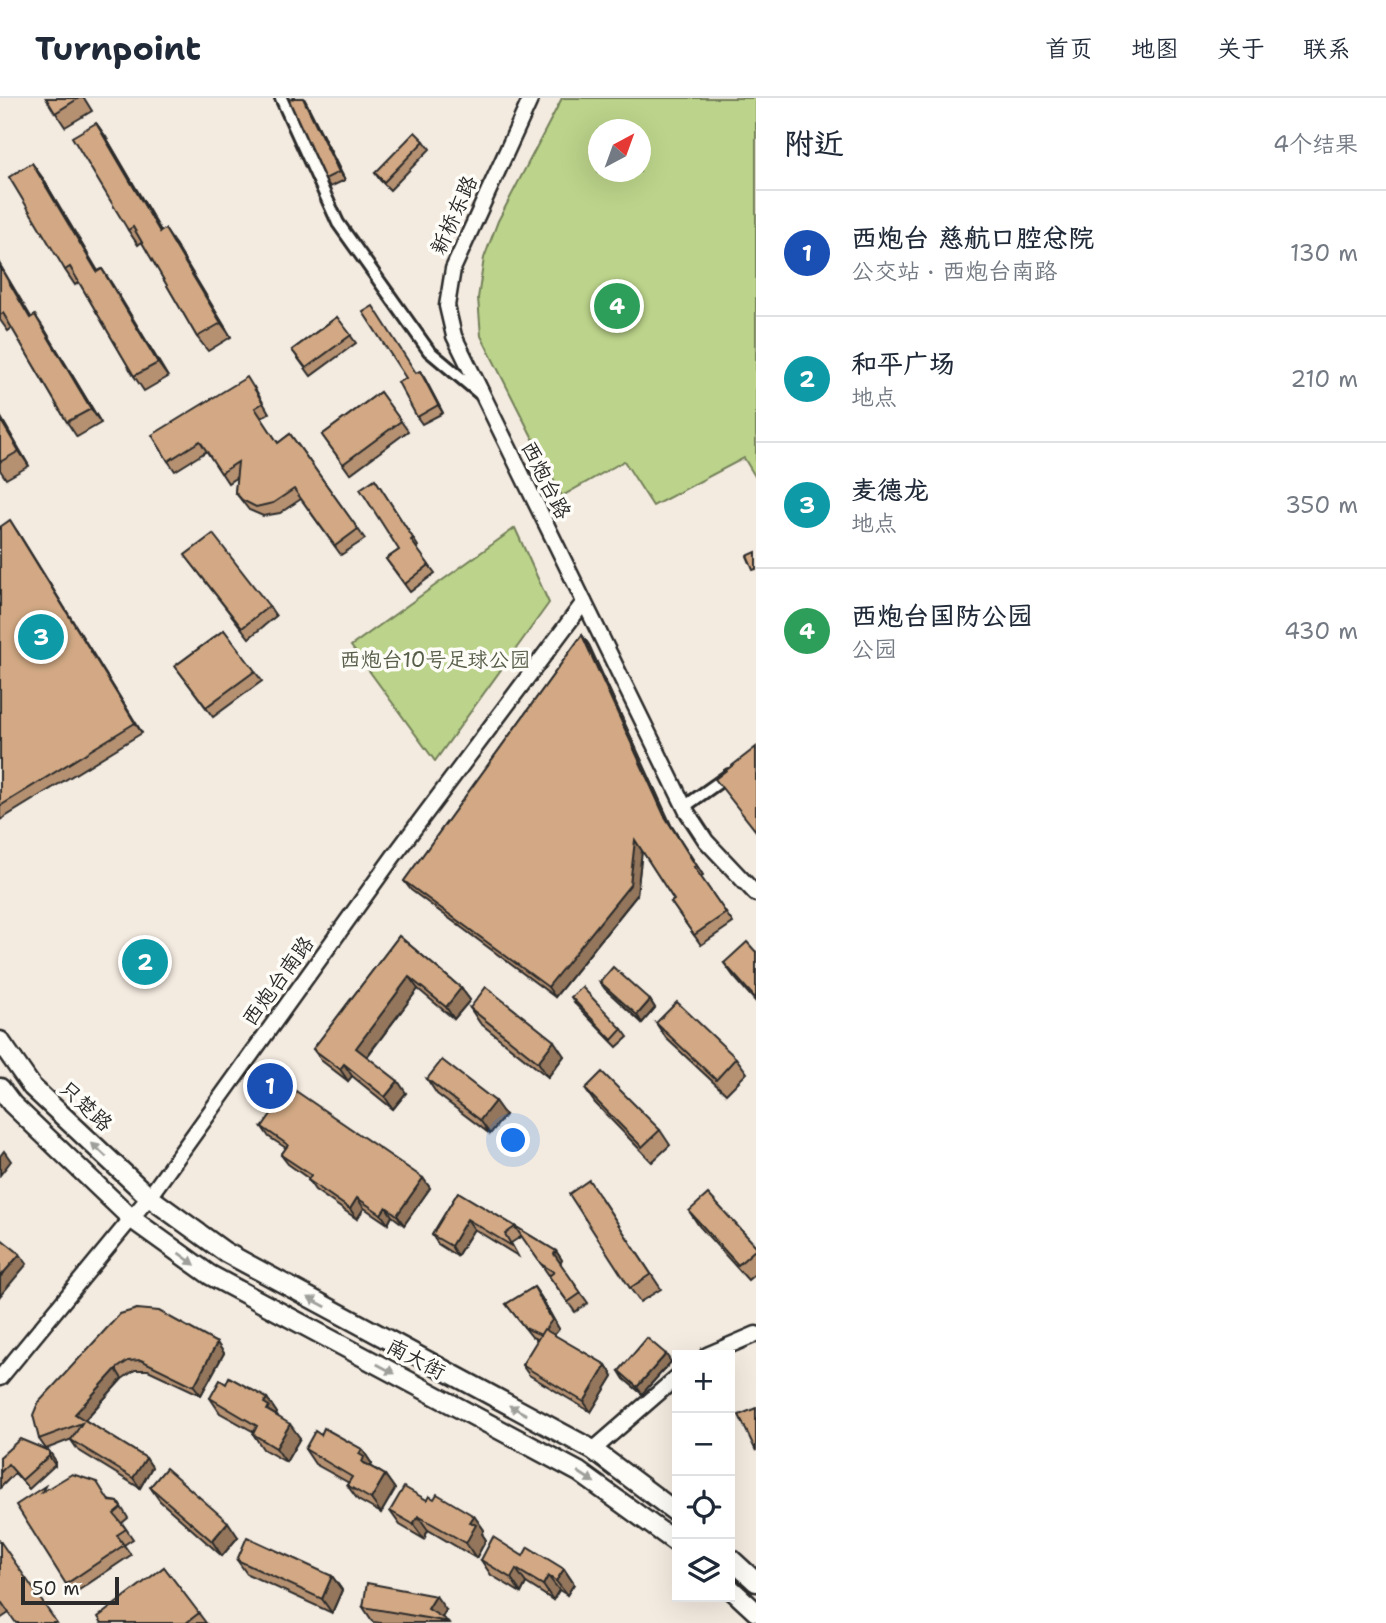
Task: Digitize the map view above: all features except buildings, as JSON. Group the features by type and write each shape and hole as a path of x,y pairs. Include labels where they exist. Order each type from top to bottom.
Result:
{"main road":[{"name":"只楚路","path":"0,1041 32,1087 149,1197"},
{"path":"0,1088 12,1104 132,1219"},
{"name":"南大街","path":"149,1197 225,1252 593,1450 672,1509"},
{"name":"南大街","path":"132,1219 210,1275 579,1472 672,1539"},
{"path":"735,1563 756,1582"},
{"path":"735,1593 756,1612"}],"street":[{"name":"西炮台路","path":"281,98 338,223 429,351 479,393 684,807 706,841 756,894"},
{"name":"新桥东路","path":"479,393 454,336 449,315 453,269 531,98"},
{"name":"西炮台南路","path":"0,1378 149,1197 393,857 584,602"},
{"path":"684,807 744,764"},
{"path":"719,1350 756,1334"},
{"path":"593,1450 672,1381"}],"green space":[{"path":"562,98 756,98 756,478 744,458 653,506 624,461 562,496 481,336 478,298 484,258 498,221"},
{"name":"西炮台10号足球公园","path":"515,528 549,603 435,761 351,646"}],"place":[{"name":"西炮台国防公园","path":"617,306"},
{"name":"麦德龙","path":"41,637"},
{"name":"和平广场","path":"145,962"},
{"name":"西炮台 慈航口腔总院","path":"270,1086"}]}
